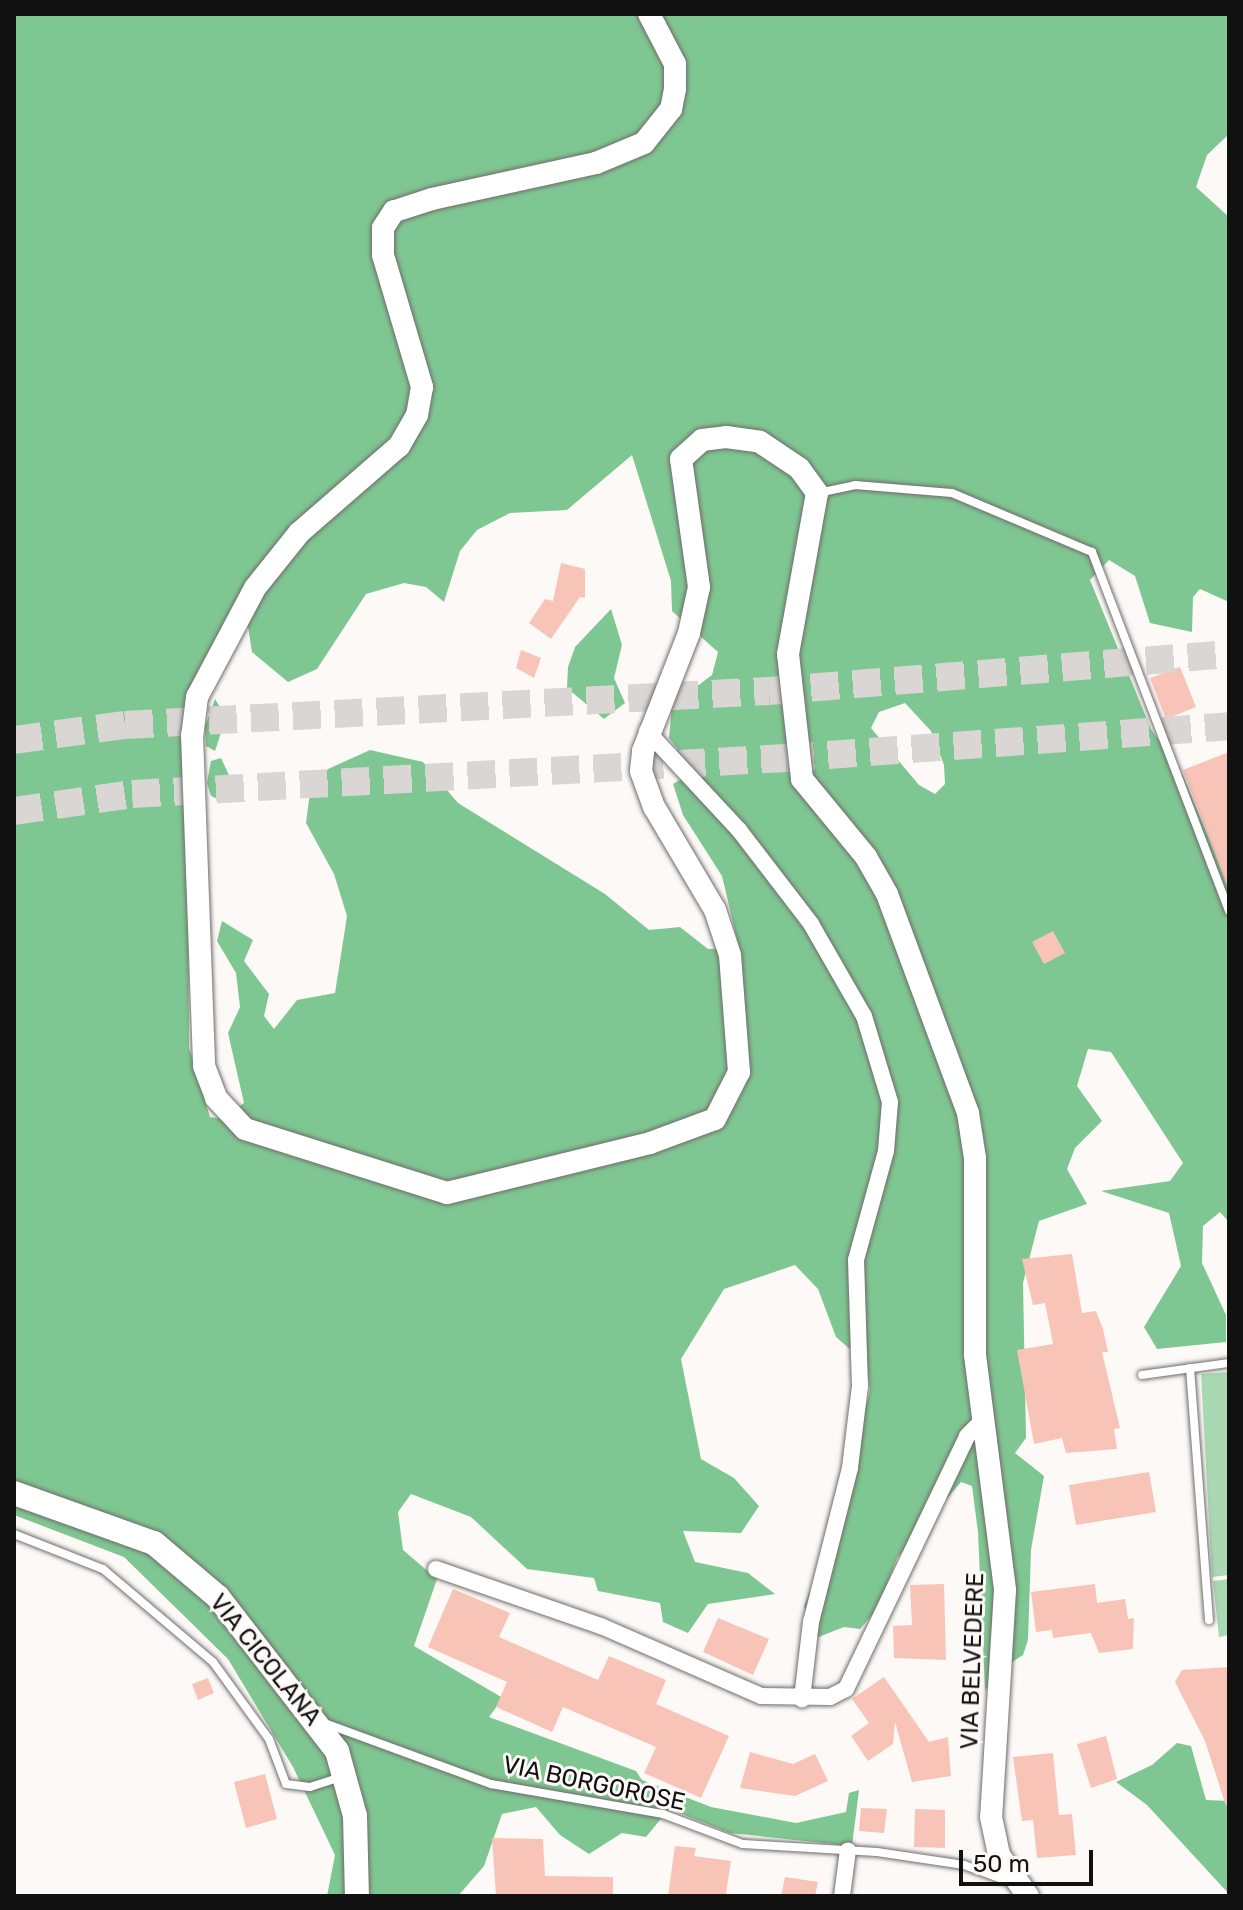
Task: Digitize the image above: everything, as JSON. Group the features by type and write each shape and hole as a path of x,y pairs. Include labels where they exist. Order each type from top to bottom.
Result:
{"main road":[{"name":"VIA CICOLANA","path":"14,1493 154,1543 218,1597 337,1751 355,1816 357,1896"}],"street":[{"path":"649,14 675,64 675,89 671,109 644,143 596,163 432,199 394,211 383,228 383,255 422,387 417,415 399,446 299,533 255,588 197,697 192,735 204,1066 228,1116 245,1129 447,1193 650,1143 715,1119 739,1072 730,955 715,910 645,787 647,731 689,633 698,596 681,474 688,448 726,437 760,442 783,454 817,493"},
{"name":"VIA BELVEDERE","path":"817,493 788,654 802,779 866,857 887,894 968,1113 975,1158 971,1309 1005,1590 991,1817 999,1855 1021,1890"},
{"path":"647,731 739,830 811,924 864,1016 890,1102 886,1151 856,1260 860,1386 850,1468 811,1622 802,1699"},
{"path":"436,1569 601,1626 761,1696 802,1699 846,1689 967,1436 984,1419"},
{"path":"842,1896 848,1850"}],"lane":[{"path":"817,493 855,485 952,493 1092,552 1229,911"},
{"path":"1142,1375 1229,1363"},
{"path":"1190,1368 1209,1620"},
{"path":"14,1534 103,1569 213,1662 269,1739 286,1784 310,1787 344,1776"},
{"name":"VIA BORGOROSE","path":"314,1719 491,1784 663,1814 743,1844 848,1850 964,1865 1021,1890"}],"green space":[{"path":"14,14 1229,14 1229,134 1207,155 1196,187 1229,217 1229,602 1200,589 1193,597 1192,632 1150,623 1135,576 1109,560 1090,580 1151,729 1183,776 1229,886 1229,1222 1220,1212 1203,1226 1202,1263 1226,1315 1226,1342 1157,1349 1144,1327 1181,1266 1169,1213 1101,1191 1170,1181 1183,1163 1111,1052 1088,1049 1077,1086 1102,1121 1075,1148 1067,1169 1087,1204 1039,1221 1023,1283 1026,1438 1015,1453 1044,1476 1031,1550 1028,1640 1023,1655 998,1671 985,1691 978,1532 972,1486 961,1482 897,1558 878,1608 860,1629 844,1627 816,1638 804,1606 829,1544 870,1391 867,1364 836,1337 818,1289 795,1265 724,1289 681,1359 701,1459 734,1478 759,1506 741,1533 683,1531 695,1562 748,1573 775,1594 708,1604 688,1633 663,1622 660,1603 598,1591 594,1578 527,1569 471,1517 411,1494 398,1512 403,1550 437,1579 414,1646 503,1698 489,1717 636,1771 642,1780 711,1807 796,1823 846,1812 849,1793 859,1790 852,1846 730,1833 669,1809 646,1837 622,1833 589,1854 560,1835 536,1807 502,1814 484,1866 458,1896 327,1896 335,1855 293,1767 228,1659 124,1557 14,1515","holes":["632,455 671,581 672,611 718,652 712,675 672,705 669,738 695,771 673,784 683,815 722,876 739,948 708,949 680,927 649,930 605,894 458,803 423,762 370,750 328,769 310,792 306,823 334,874 347,916 335,993 297,1000 274,1029 264,1016 269,994 244,961 253,940 222,921 217,941 236,973 240,1007 228,1033 244,1103 223,1119 210,1117 189,1048 188,871 198,690 230,622 248,627 252,652 288,682 317,669 366,594 404,583 426,587 444,602 460,551 477,530 510,513 567,510","905,703 931,731 944,765 945,784 935,794 919,785 871,728 879,712"]},
{"path":"611,609 622,645 614,678 625,703 604,719 567,688 568,667 575,647"},
{"path":"215,699 226,717 215,751 206,746 205,726"},
{"path":"221,758 235,788 226,803 211,796 207,783 211,761"},
{"path":"1229,1372 1229,1575 1212,1577 1201,1374"},
{"path":"1229,1579 1229,1635 1219,1637 1213,1581"},
{"path":"1177,1743 1191,1746 1206,1800 1229,1801 1229,1894 1147,1805 1116,1782 1152,1765"}],"building":[{"path":"561,563 585,569 585,598 580,597 551,639 529,623 545,599 553,601"},
{"path":"521,650 541,658 534,678 516,668"},
{"path":"1180,667 1196,707 1166,719 1150,678"},
{"path":"1229,752 1229,891 1183,770"},
{"path":"1053,931 1065,953 1044,964 1032,942"},
{"path":"1072,1254 1082,1313 1096,1311 1103,1329 1108,1352 1102,1352 1120,1428 1114,1429 1117,1449 1066,1453 1062,1438 1034,1444 1017,1350 1053,1344 1045,1303 1033,1305 1022,1259"},
{"path":"1149,1472 1156,1512 1076,1525 1069,1485"},
{"path":"944,1584 946,1660 894,1658 893,1626 912,1625 910,1585"},
{"path":"1095,1584 1097,1603 1125,1599 1128,1619 1134,1618 1133,1649 1099,1653 1091,1633 1053,1638 1052,1630 1036,1632 1031,1592"},
{"path":"453,1589 510,1613 499,1637 598,1680 609,1656 666,1680 656,1704 729,1736 701,1798 644,1773 656,1747 563,1707 552,1732 496,1707 507,1682 428,1647"},
{"path":"718,1618 769,1639 753,1675 703,1652"},
{"path":"1229,1667 1229,1805 1226,1806 1205,1741 1175,1682 1182,1670"},
{"path":"884,1677 929,1742 948,1737 951,1776 912,1782 895,1722 893,1744 868,1761 851,1736 869,1723 852,1699"},
{"path":"208,1678 214,1693 198,1700 192,1684"},
{"path":"1106,1736 1117,1779 1091,1788 1077,1744"},
{"path":"750,1752 793,1764 815,1754 828,1781 795,1796 740,1788"},
{"path":"1053,1753 1059,1815 1072,1814 1076,1855 1037,1858 1033,1820 1022,1821 1013,1757"},
{"path":"265,1774 277,1819 246,1828 234,1782"},
{"path":"861,1808 887,1809 884,1833 859,1831"},
{"path":"915,1809 945,1810 945,1848 914,1847"},
{"path":"492,1838 543,1839 545,1876 613,1877 613,1896 496,1896"},
{"path":"675,1846 696,1848 694,1856 731,1861 726,1894 668,1896"},
{"path":"785,1877 818,1882 815,1896 781,1896"}],"tunnel":[{"path":"14,740 125,725 769,691 1229,654"},
{"path":"14,811 132,794 786,758 1229,726"}]}
